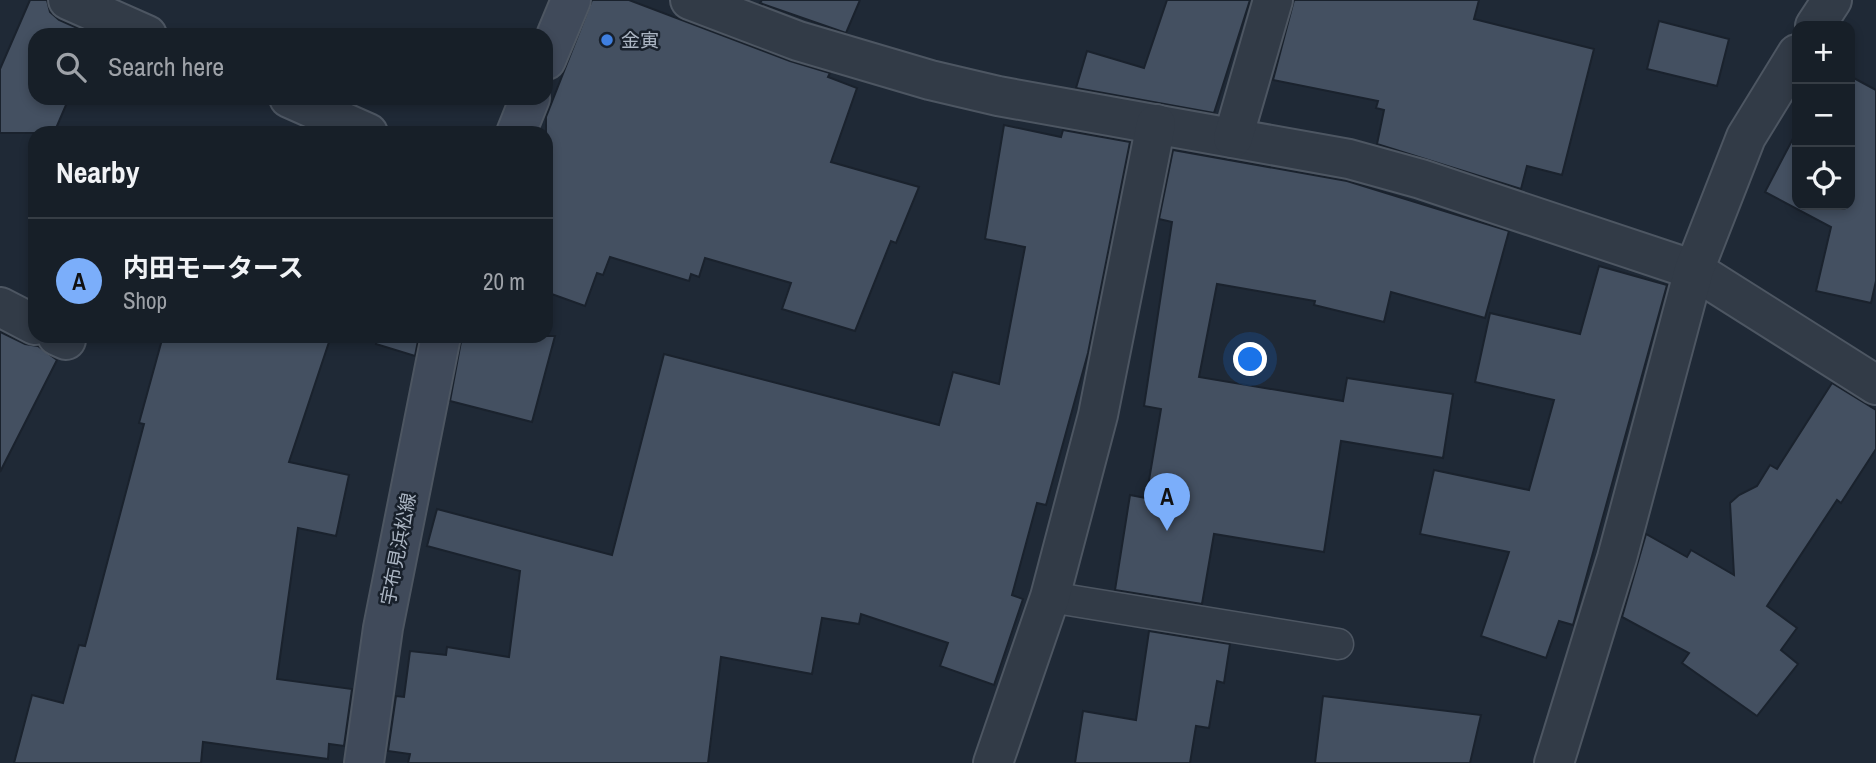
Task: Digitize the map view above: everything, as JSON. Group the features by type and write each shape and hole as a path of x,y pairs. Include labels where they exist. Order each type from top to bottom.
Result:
{"main road":[{"path":"553,43 571,0"},
{"path":"519,126 527,105"},
{"name":"宇布見浜松線","path":"364,763 390,584 440,343"}],"street":[{"path":"68,0 131,28"},
{"path":"690,0 798,41 904,73 998,96 1385,168 1694,270 1876,385"},
{"path":"1233,138 1273,0"},
{"path":"1818,21 1832,0"},
{"path":"1554,763 1617,558 1694,270 1746,138 1792,62"},
{"path":"305,105 352,126"},
{"path":"993,763 1050,597 1098,415 1156,124"},
{"path":"0,307 28,321"}],"lane":[{"path":"1050,597 1338,644"}],"building":[{"path":"30,0 47,0 50,12 59,20 77,28 28,28 28,105 66,105 57,126 28,126 28,133 0,133 0,69"},
{"path":"592,0 629,0 790,61 830,73 828,77 857,88 831,162 919,187 896,243 891,241 855,331 782,309 791,283 705,258 699,277 691,274 689,281 610,257 603,275 597,273 585,306 553,295 553,126 546,126 546,117 553,105"},
{"path":"762,0 860,0 846,33 760,3"},
{"path":"1167,0 1250,0 1214,113 1076,88 1087,51 1144,68"},
{"path":"1294,0 1479,0 1474,19 1594,49 1562,175 1527,166 1521,189 1377,144 1384,110 1376,108 1378,101 1273,80"},
{"path":"1659,21 1729,39 1717,86 1647,69"},
{"path":"1855,79 1876,90 1876,281 1871,303 1816,291 1831,227 1799,210 1855,210"},
{"path":"1004,125 1061,137 1063,130 1130,142 1088,353 1046,505 1037,503 1012,595 1023,599 994,685 940,666 948,643 861,614 859,624 822,618 812,674 721,657 708,763 408,763 410,754 388,751 396,696 404,697 410,651 446,655 447,647 509,657 520,571 427,546 437,509 612,555 664,354 939,425 953,372 999,384 1025,247 985,239"},
{"path":"1792,141 1792,206 1765,192"},
{"path":"1173,150 1347,181 1509,231 1485,318 1391,292 1384,322 1314,305 1315,301 1217,284 1199,377 1343,401 1347,378 1453,394 1443,458 1341,441 1324,552 1214,534 1202,604 1115,590 1130,495 1146,498 1161,409 1144,406 1172,222 1159,219"},
{"path":"1599,266 1667,285 1573,625 1559,621 1546,658 1481,636 1509,552 1420,534 1434,470 1529,490 1554,400 1475,382 1490,313 1580,334"},
{"path":"0,332 25,344 38,346 57,360 0,472"},
{"path":"555,336 532,422 450,401 461,343 553,343"},
{"path":"161,343 329,343 289,462 349,475 336,536 298,528 277,679 352,689 344,746 329,744 328,759 203,742 201,763 14,763 32,695 63,703 79,645 85,646 144,424 139,423"},
{"path":"376,343 418,343 415,356"},
{"path":"1832,383 1876,410 1876,449 1841,503 1837,500 1767,606 1797,628 1781,650 1798,664 1757,716 1682,663 1689,653 1622,617 1646,534 1687,557 1691,550 1734,575 1730,503 1757,486 1770,465 1777,469"},
{"path":"1149,631 1230,644 1224,683 1217,681 1209,728 1196,726 1190,763 1075,763 1083,711 1136,720"},
{"path":"1323,696 1481,715 1470,763 1315,763"}],"place":[{"name":"金寅","path":"607,40"},
{"name":"内田モータース","path":"1167,531"}]}
